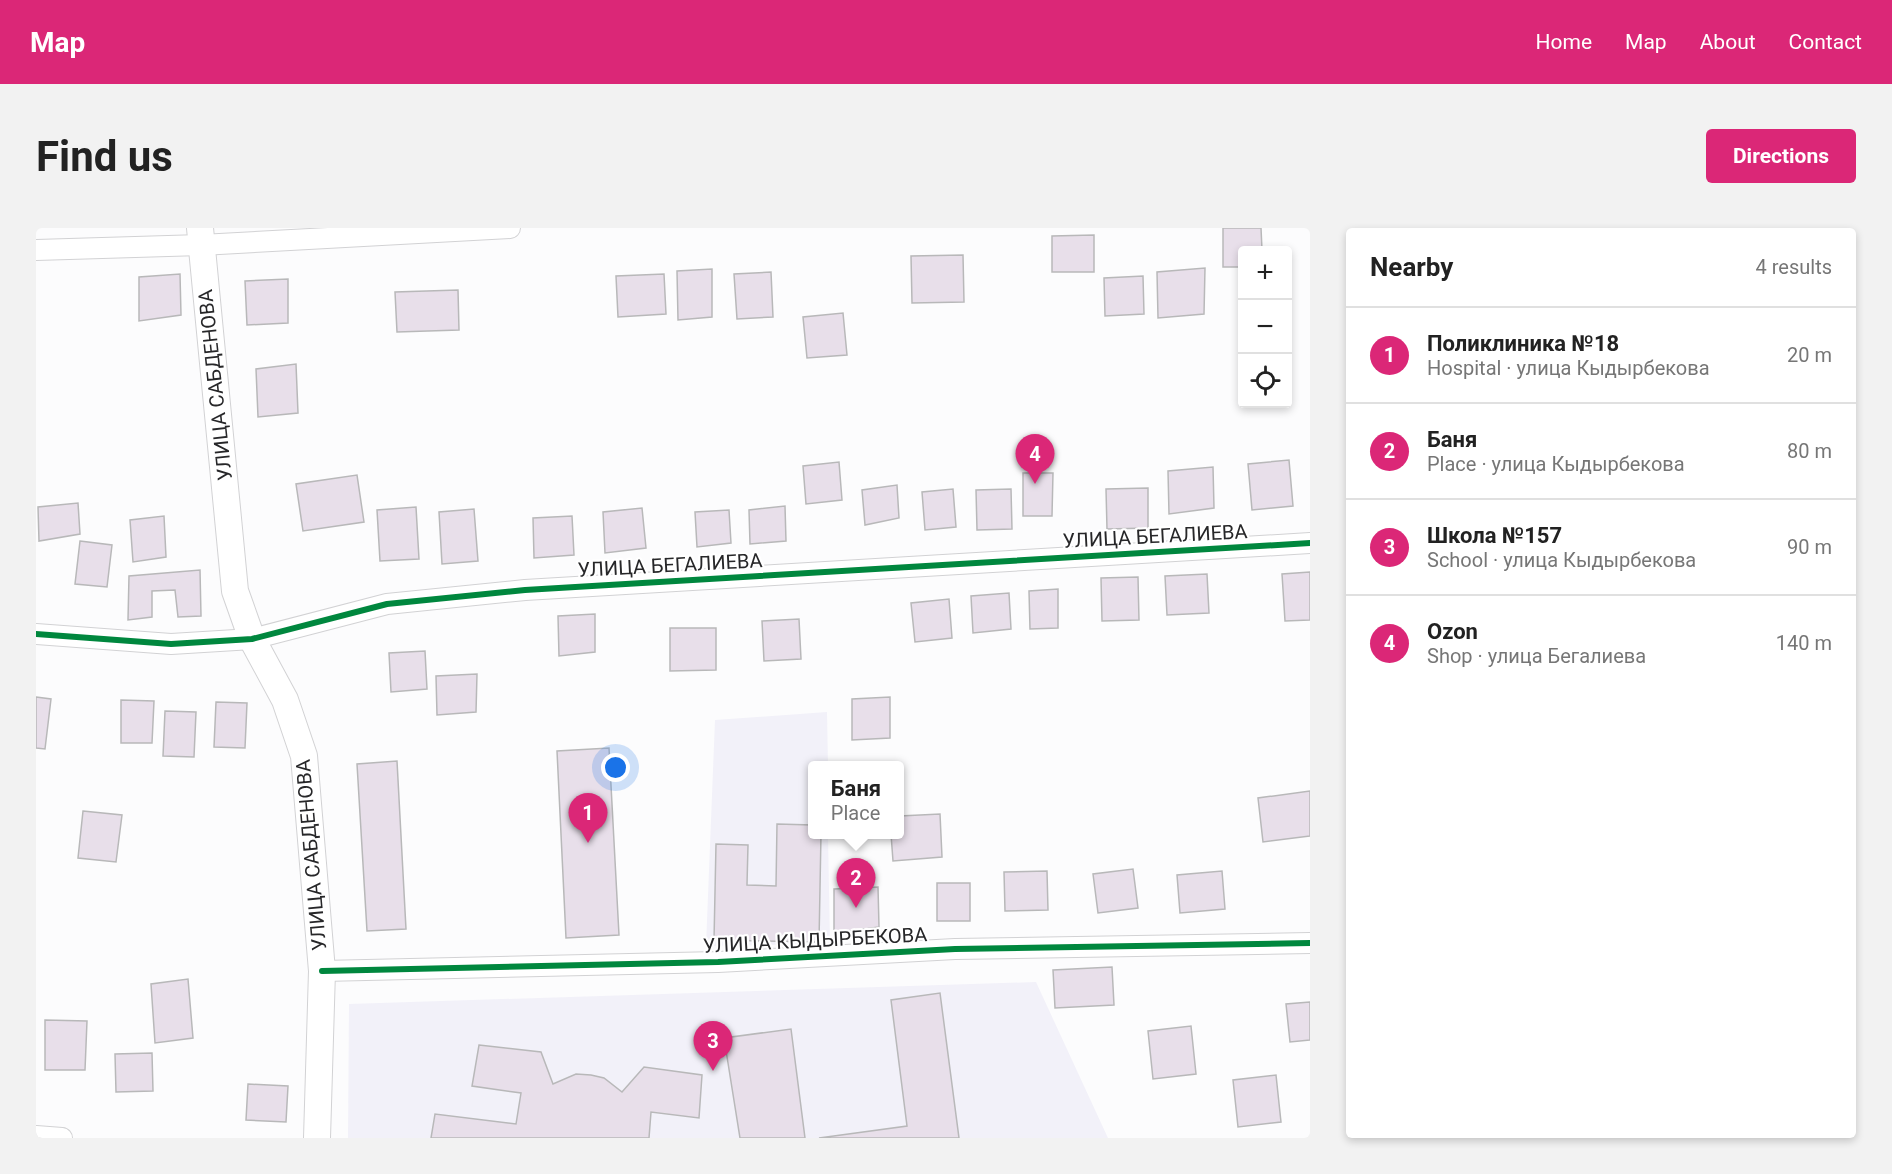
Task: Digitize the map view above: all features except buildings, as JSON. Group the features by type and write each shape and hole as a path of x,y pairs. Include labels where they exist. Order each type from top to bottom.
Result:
{"street":[{"path":"36,250 201,236 510,228"},
{"name":"УЛИЦА САБДЕНОВА","path":"201,236 235,591 252,639 285,700 304,756 321,971 317,1138"},
{"name":"УЛИЦА БЕГАЛИЕВА","path":"36,634 171,644 252,639 387,604 525,590 1310,543"},
{"name":"УЛИЦА КЫДЫРБЕКОВА","path":"321,971 718,962 955,949 1310,943"},
{"path":"36,1136 62,1138"}],"shaded area":[{"path":"827,712 828,761 808,761 808,839 828,839 830,944 706,946 715,720"},
{"path":"1036,982 1108,1138 348,1138 349,1004"}],"cycle path":[{"path":"36,634 171,644 252,639 387,604 525,590 1310,543"},
{"path":"322,971 718,962 955,949 1310,943"}],"place":[{"name":"Ozon","path":"1035,484"},
{"name":"Поликлиника №18","path":"588,843"},
{"name":"Баня","path":"856,908"},
{"name":"Школа №157","path":"713,1071"}]}
